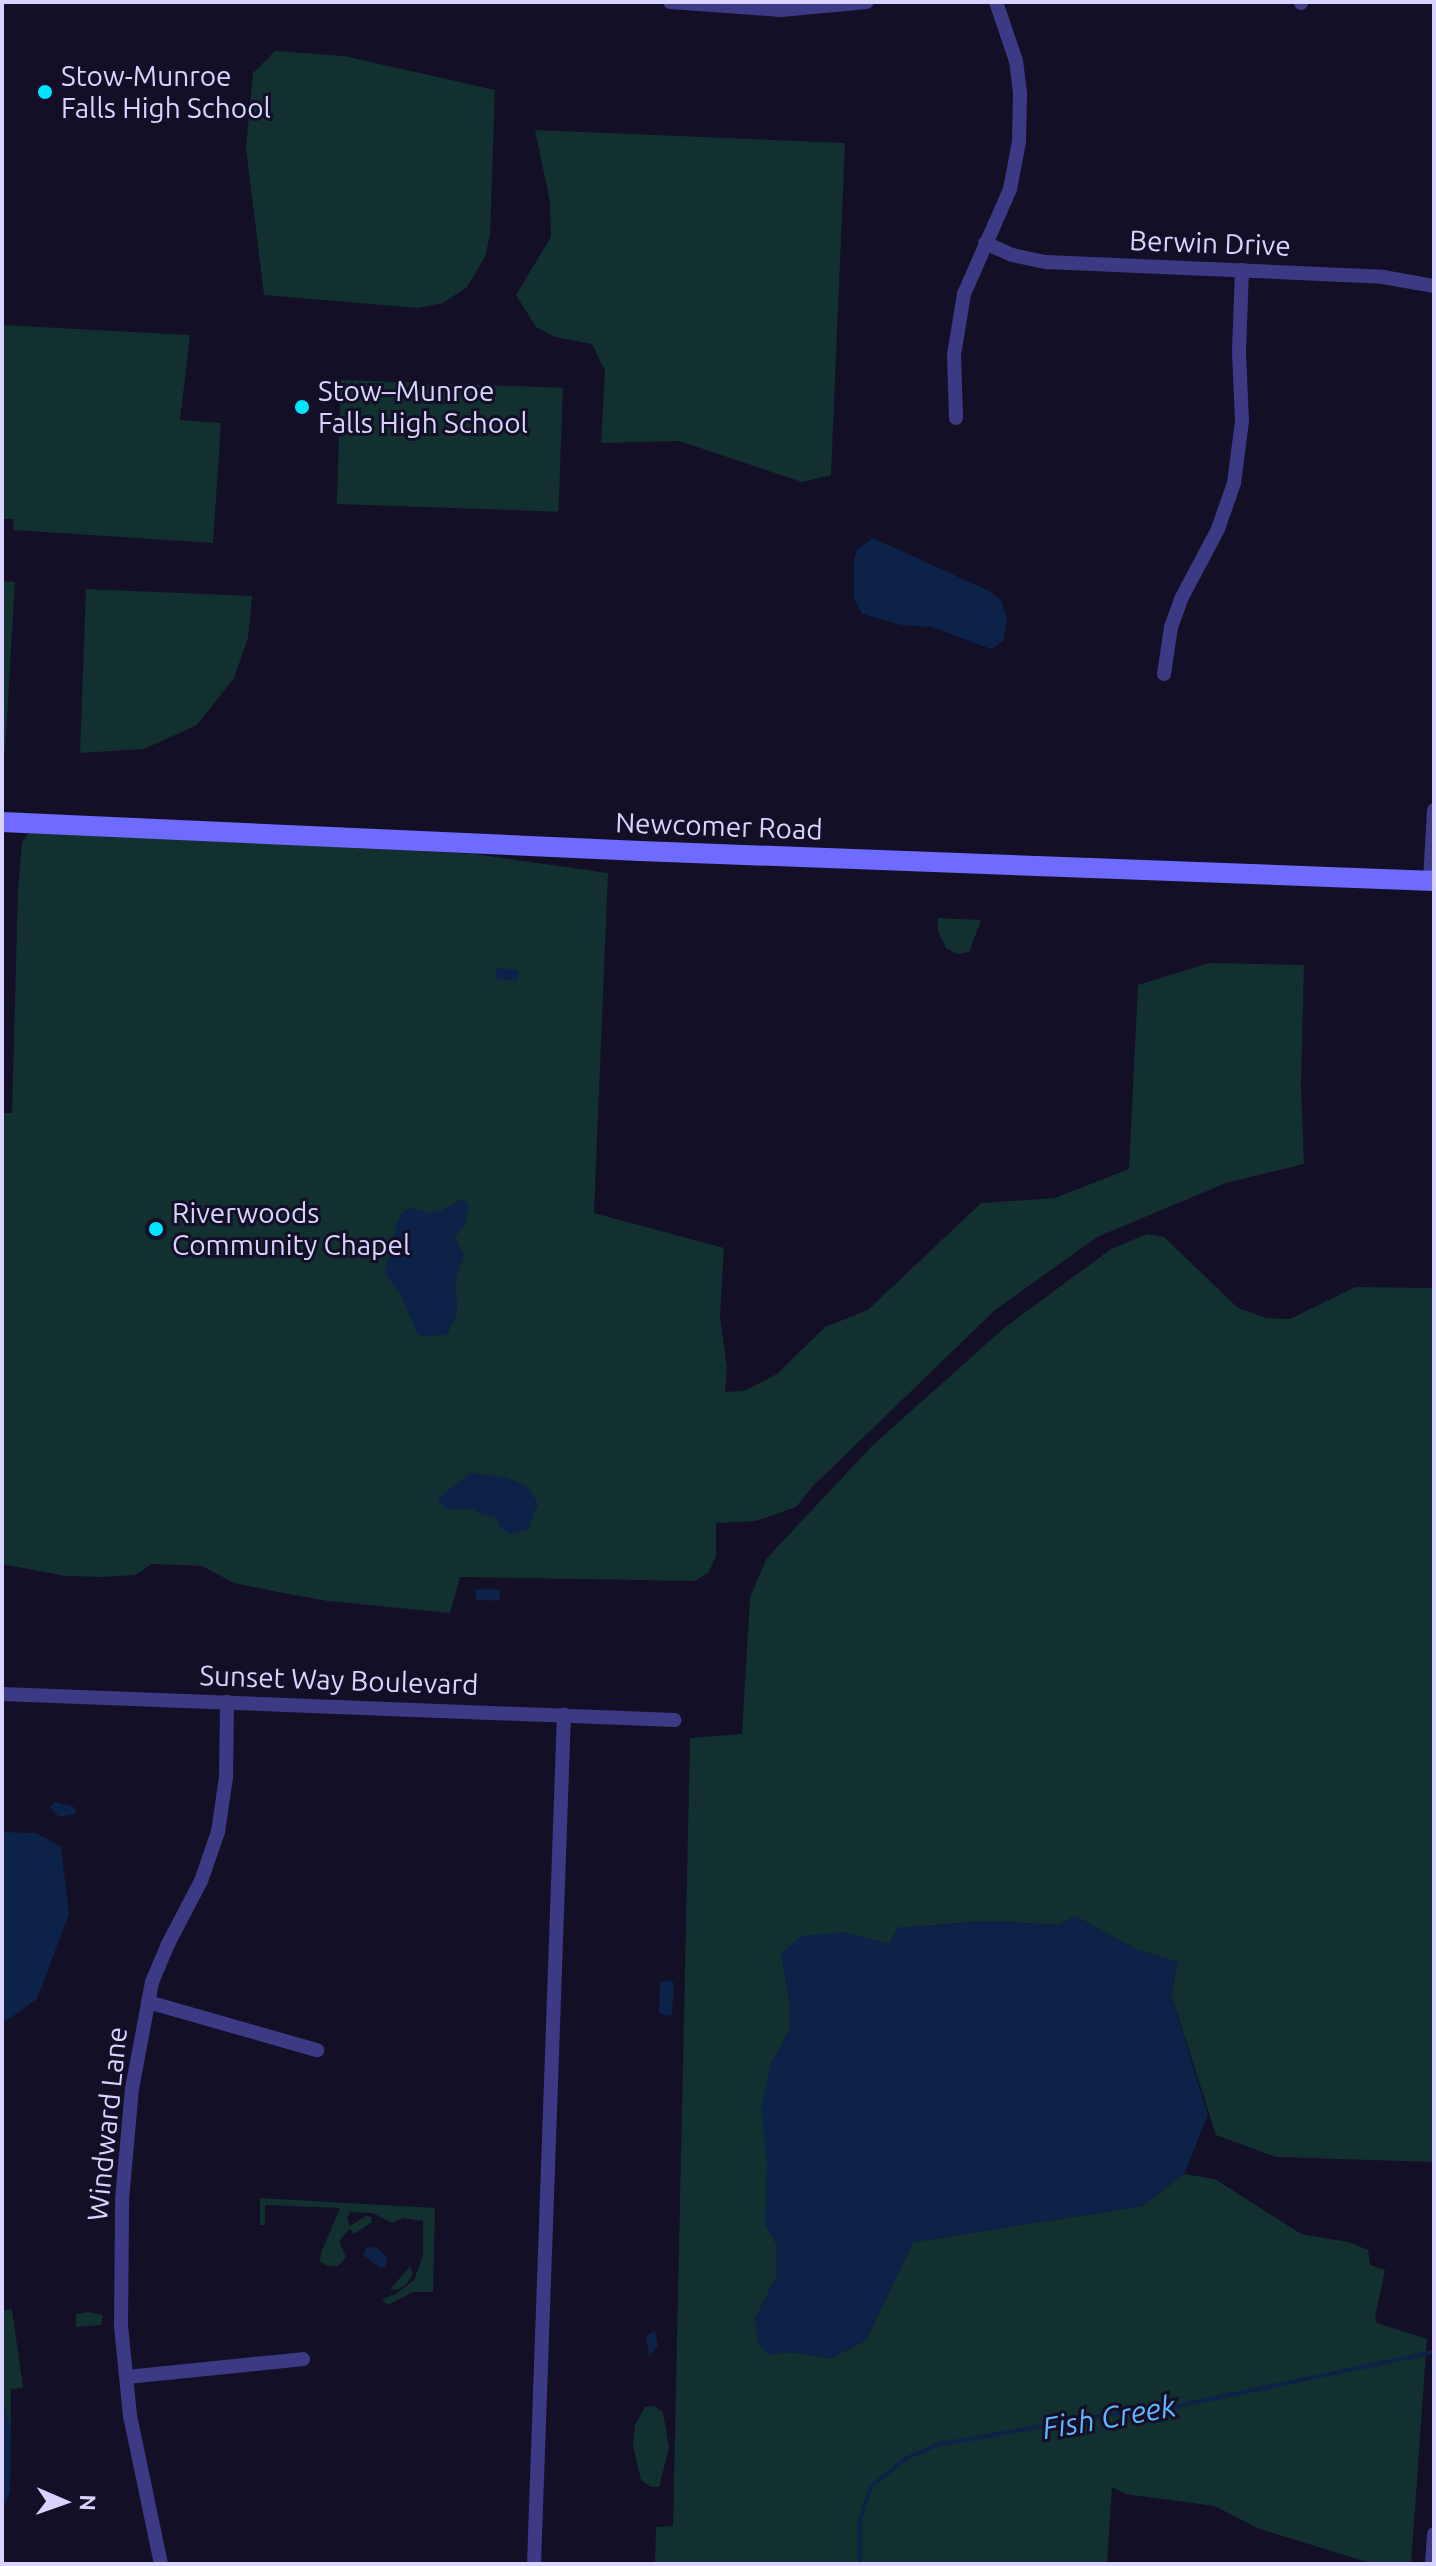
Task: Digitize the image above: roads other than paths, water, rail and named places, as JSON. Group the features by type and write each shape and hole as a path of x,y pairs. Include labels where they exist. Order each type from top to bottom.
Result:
{"street":[{"path":"670,3 781,10 867,2"},
{"path":"956,418 953,387 957,326 964,294 1010,189 1020,126 1016,61 996,2"},
{"name":"Berwin Drive","path":"985,243 1012,255 1046,262 1383,277 1434,286"},
{"path":"1164,674 1171,627 1181,599 1218,529 1234,483 1242,421 1239,351 1242,270"},
{"path":"1432,880 1434,810"},
{"name":"Newcomer Road","path":"2,822 672,852 1432,880"},
{"name":"Sunset Way Boulevard","path":"2,1694 674,1720"},
{"name":"Windward Lane","path":"161,2564 135,2446 121,2326 122,2200 132,2089 148,2002 167,1946 201,1881 218,1832 226,1777 227,1702"},
{"path":"534,2564 564,1715"},
{"path":"148,2002 317,2050"},
{"path":"127,2377 303,2359"},
{"path":"1432,2564 1434,2534"}],"water":[{"path":"873,538 987,590 1001,600 1007,618 1003,641 991,649 932,627 902,625 862,614 854,598 854,560 857,549"},
{"path":"496,968 519,970 518,981 495,979"},
{"path":"460,1200 467,1202 468,1206 466,1223 455,1237 464,1255 456,1278 457,1314 447,1335 422,1336 417,1334 402,1297 385,1273 397,1222 403,1211 412,1208 429,1213 441,1211"},
{"path":"470,1473 506,1477 528,1487 538,1504 528,1530 510,1534 500,1527 496,1517 484,1516 473,1509 445,1509 437,1499"},
{"path":"476,1589 500,1590 500,1601 476,1600"},
{"path":"55,1802 74,1807 76,1814 59,1817 50,1807"},
{"path":"2,1832 36,1833 61,1847 69,1914 37,1999 2,2024"},
{"path":"1075,1916 1135,1949 1178,1962 1171,1994 1208,2115 1184,2174 1142,2206 913,2242 866,2340 831,2358 790,2352 768,2355 758,2343 755,2319 776,2277 777,2245 765,2224 767,2166 761,2107 771,2064 790,2029 790,2003 781,1953 802,1936 841,1932 889,1944 898,1928 986,1921 1057,1925"},
{"path":"668,1980 674,1983 672,2014 667,2016 659,2013 660,1982"},
{"path":"376,2247 387,2257 386,2267 380,2268 363,2255 366,2248"},
{"path":"655,2331 658,2346 649,2357 646,2336"},
{"path":"2,2396 11,2432 10,2492 2,2511"}],"waterway":[{"name":"Fish Creek","path":"860,2564 860,2519 871,2487 905,2459 936,2445 1099,2416 1173,2407 1434,2352"}],"place":[{"name":"Stow-Munroe Falls High School","path":"45,92"},
{"name":"Stow–Munroe Falls High School","path":"302,407"},
{"name":"Riverwoods Community Chapel","path":"156,1229"}]}
